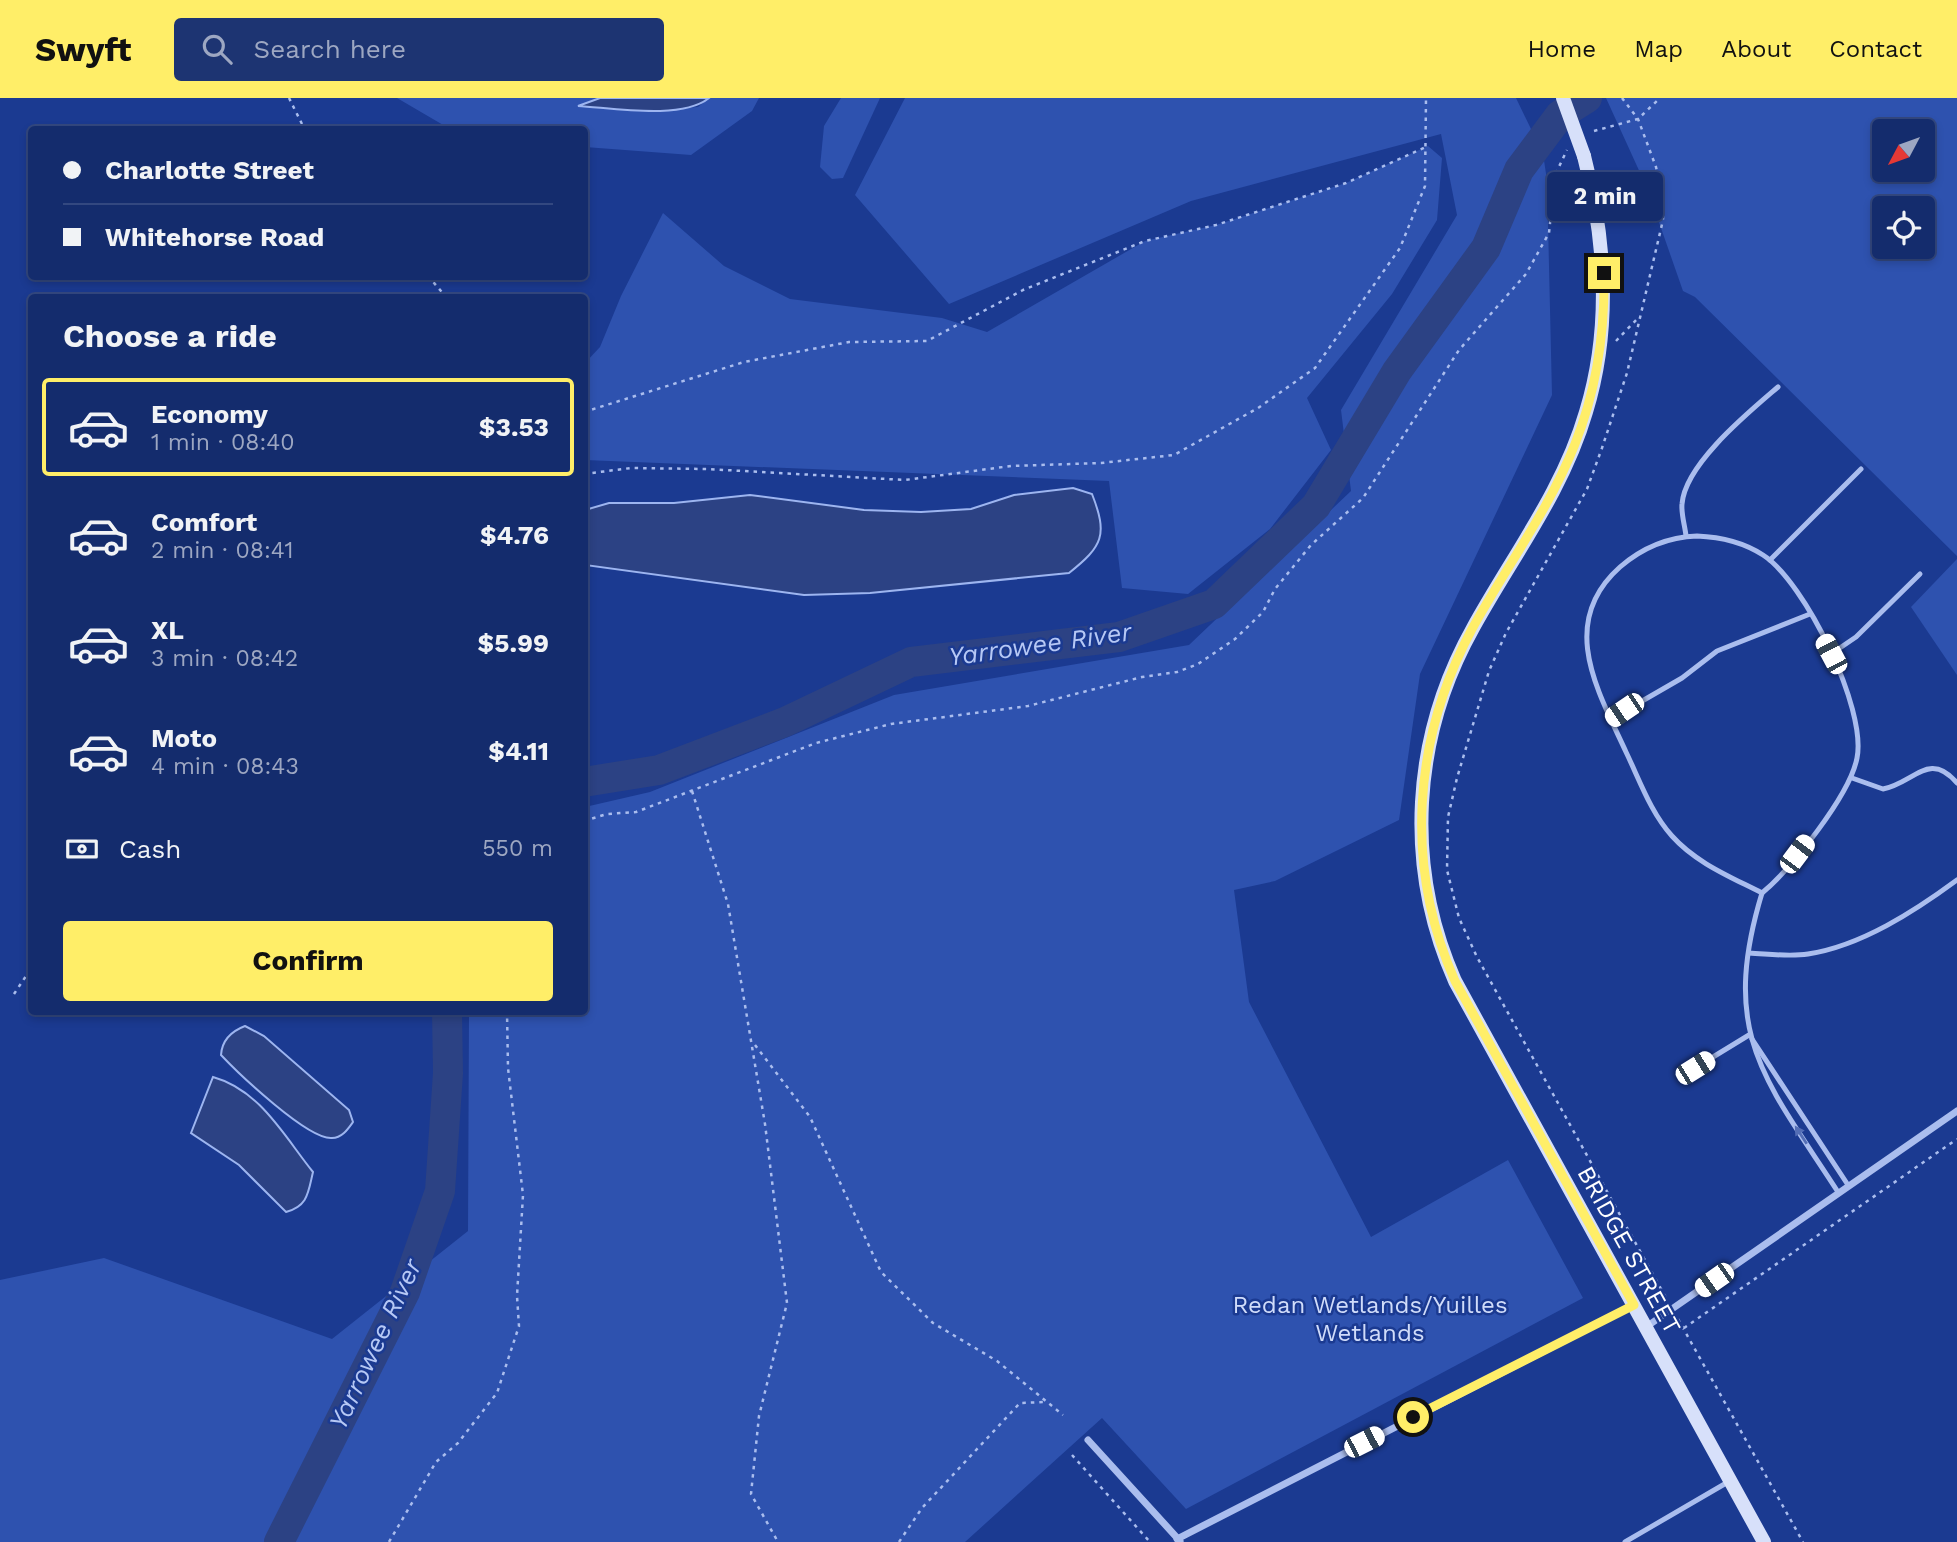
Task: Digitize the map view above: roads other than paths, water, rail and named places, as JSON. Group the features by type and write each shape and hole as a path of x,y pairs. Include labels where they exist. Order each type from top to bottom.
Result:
{"main road":[{"name":"BRIDGE STREET","path":"1563,98 1584,156 1602,250 1604,312 1599,357 1586,414 1564,470 1462,649 1437,712 1429,741 1421,804 1423,863 1434,923 1455,981 1764,1542"}],"street":[{"path":"1646,1326 1957,1111"},
{"path":"1088,1440 1179,1540 1634,1305"}],"lane":[{"path":"1686,536 1682,504 1691,479 1733,428 1777,387"},
{"path":"1770,560 1861,469"},
{"path":"1762,893 1692,854 1667,830 1649,801 1595,682 1587,650 1587,627 1594,601 1607,581 1632,558 1662,541 1686,536 1726,539 1748,546 1770,560 1791,581 1849,693 1856,724 1858,754 1852,778 1786,869 1762,893 1749,953 1744,997 1749,1035 1765,1075 1838,1192"},
{"path":"1831,654 1856,637 1920,574"},
{"path":"1611,719 1682,678 1717,651 1762,636 1810,614"},
{"path":"1852,778 1883,789 1934,768 1944,770 1957,783"},
{"path":"1749,953 1796,955 1830,948 1898,918 1957,880"},
{"path":"1695,1068 1749,1035"},
{"path":"1749,1035 1848,1185"},
{"path":"1625,1542 1730,1481"}],"waterway":[{"name":"Yarrowee River","path":"588,781 659,770 785,722 911,662 1119,637 1214,604 1316,506 1397,371 1486,248 1519,170 1560,115 1587,98"},
{"name":"Yarrowee River","path":"279,1542 405,1292 440,1191 448,1073 447,1015"}],"park label":[{"name":"Redan Wetlands/Yuilles Wetlands","path":"1370,1319"}]}
